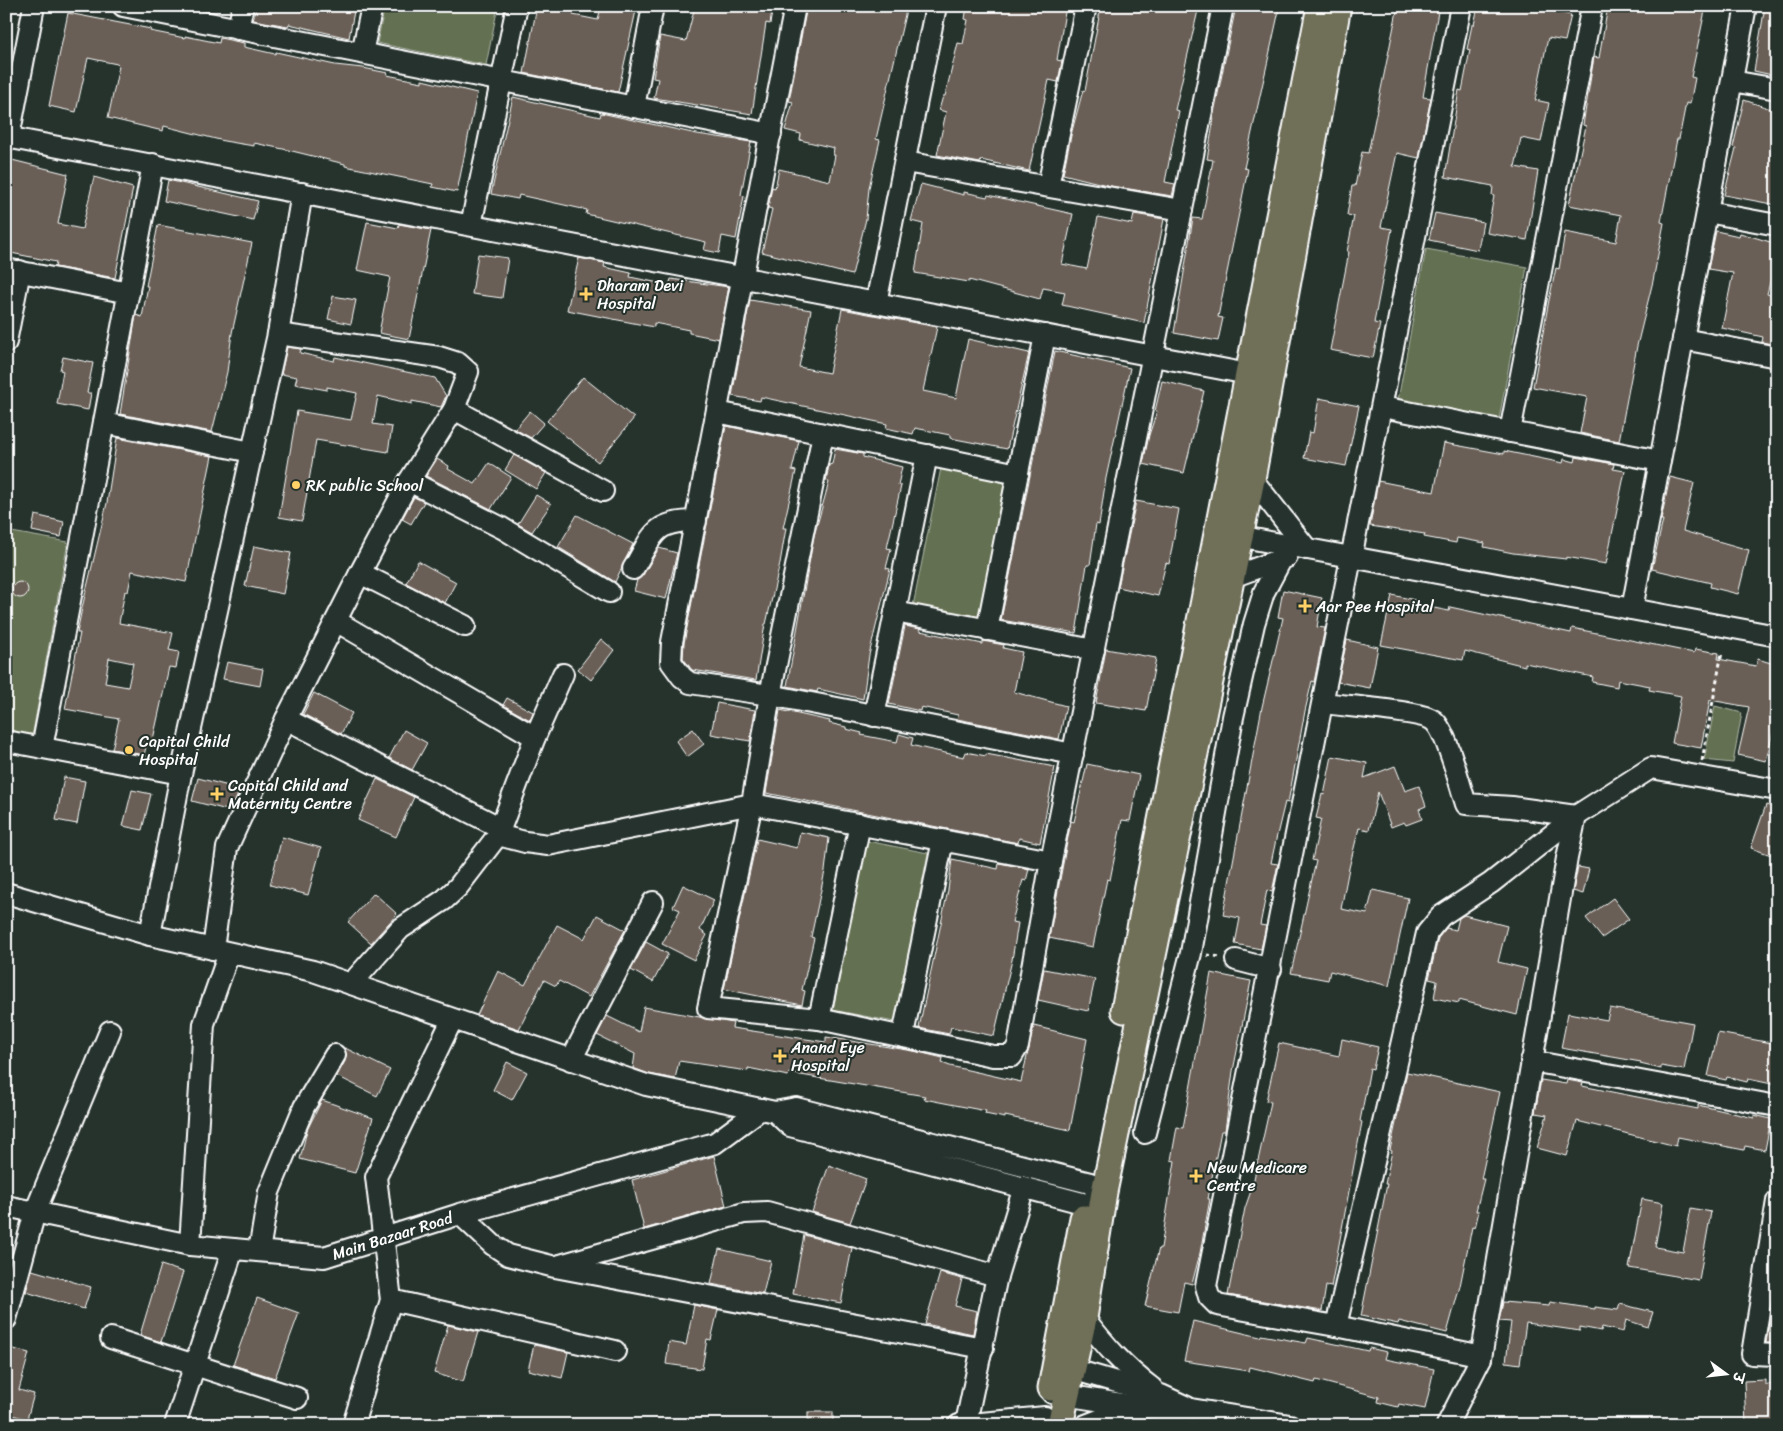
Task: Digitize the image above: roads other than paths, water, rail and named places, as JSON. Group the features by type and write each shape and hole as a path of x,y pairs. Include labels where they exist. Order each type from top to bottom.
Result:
{"main road":[{"path":"1065,1367 1084,1318 1093,1195 1232,578 1229,534 1252,479 1260,374 1320,6"},
{"path":"1049,1422 1065,1367 1093,1195 1229,534 1260,374 1338,6"}],"street":[{"path":"34,6 8,137 1153,356 1260,374"},
{"path":"123,6 771,134"},
{"path":"238,29 242,6"},
{"path":"362,53 372,6"},
{"path":"471,225 517,6"},
{"path":"634,107 654,6"},
{"path":"795,6 672,642 671,662 682,677 690,683 770,695 1073,754"},
{"path":"876,303 936,6"},
{"path":"1048,186 1086,6"},
{"path":"823,434 770,695 752,804 708,1008 819,1019 993,1056 1012,1056 1018,1046 1051,861 1223,6"},
{"path":"1461,6 1271,969 1206,1286 1209,1298 1217,1305 1336,1326 1474,1354 1481,1358"},
{"path":"1510,432 1592,6"},
{"path":"1632,609 1746,6"},
{"path":"1732,81 1777,89"},
{"path":"905,162 1182,210"},
{"path":"42,748 153,164"},
{"path":"150,935 181,774 278,334 302,193"},
{"path":"1707,212 1777,225"},
{"path":"6,342 13,270 129,293"},
{"path":"190,1245 204,1024 221,951 227,848 286,719 409,481 454,409 468,372 458,363 439,357 278,334"},
{"path":"987,630 1046,335"},
{"path":"1683,339 1777,357"},
{"path":"1382,407 1660,461"},
{"path":"454,409 603,491"},
{"path":"717,412 1018,474"},
{"path":"104,423 252,452"},
{"path":"874,716 927,455"},
{"path":"1252,479 1307,549"},
{"path":"409,481 502,528 609,592"},
{"path":"633,569 653,535 663,525 677,521 696,521"},
{"path":"1229,534 1777,636"},
{"path":"1232,578 1307,549"},
{"path":"1145,1133 1191,953 1232,717 1254,624 1264,592 1281,560"},
{"path":"360,573 465,626"},
{"path":"895,612 1094,650"},
{"path":"336,621 535,738"},
{"path":"351,984 400,929 444,900 458,887 500,832 535,738 563,674"},
{"path":"1323,703 1415,715 1433,720 1442,732 1466,804 1512,807 1576,816"},
{"path":"286,719 500,832 537,844 563,843 752,804 1051,861"},
{"path":"6,742 181,774"},
{"path":"1336,1326 1427,933 1441,916 1491,883 1576,816 1651,768 1777,790"},
{"path":"1447,1425 1481,1358 1488,1326 1566,858 1576,816"},
{"path":"819,1019 860,824"},
{"path":"904,1036 943,840"},
{"path":"6,893 150,935 313,971 646,1085 768,1110 796,1108 1093,1195"},
{"path":"571,1060 615,979 653,902"},
{"path":"1236,960 1271,969"},
{"path":"353,1425 391,1300 385,1238 376,1177 452,1020"},
{"path":"6,1319 35,1212 110,1031"},
{"path":"259,1251 269,1192 304,1107 335,1055"},
{"path":"1531,1061 1777,1106"},
{"path":"768,1110 790,1126 1024,1187 1093,1195"},
{"name":"Main Bazaar Road","path":"6,1206 190,1245 324,1257 460,1214 715,1143 768,1110"},
{"path":"1024,1187 997,1276 983,1348 962,1424 1049,1422"},
{"path":"1777,1201 1752,1354 1777,1355"},
{"path":"555,1267 744,1213 767,1212 997,1276"},
{"path":"460,1214 493,1245 508,1255 555,1267 983,1348"},
{"path":"174,1425 233,1249"},
{"path":"391,1300 615,1351"},
{"path":"1084,1318 1110,1352 1159,1402"},
{"path":"111,1338 297,1398"},
{"path":"1065,1367 1159,1402"},
{"path":"1058,1393 1159,1402 1290,1425"},
{"path":"1086,1425 1159,1402"}],"place":[{"name":"Dharam Devi Hospital","path":"586,294"},
{"name":"RK public School","path":"296,485"},
{"name":"Aar Pee Hospital","path":"1305,606"},
{"name":"Capital Child Hospital","path":"129,750"},
{"name":"Capital Child and Maternity Centre","path":"217,794"},
{"name":"Anand Eye Hospital","path":"780,1056"},
{"name":"New Medicare Centre","path":"1196,1176"}]}
